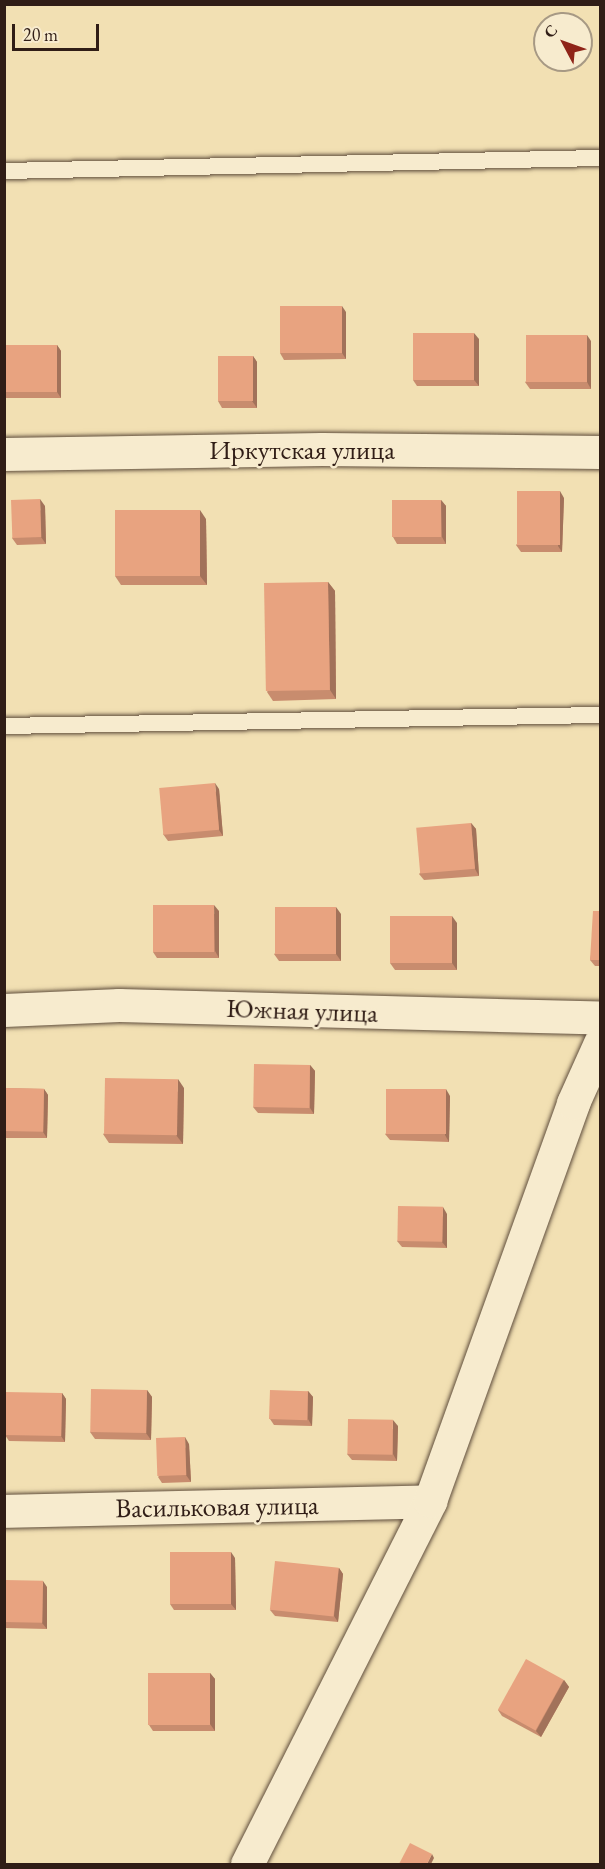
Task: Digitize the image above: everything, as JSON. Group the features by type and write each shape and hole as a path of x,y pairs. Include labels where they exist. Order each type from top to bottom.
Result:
{"street":[{"name":"Иркутская улица","path":"4,454 322,449 600,452"},
{"name":"Южная улица","path":"4,1010 119,1005 600,1018"},
{"path":"247,1864 430,1501 573,1103 600,1043"},
{"name":"Васильковая улица","path":"4,1511 430,1501"}],"lane":[{"path":"4,171 600,158"},
{"path":"4,726 600,715"}],"building":[{"path":"280,306 342,306 342,353 280,353"},
{"path":"413,333 474,333 474,380 413,380"},
{"path":"526,335 587,335 587,382 526,382"},
{"path":"4,345 57,345 57,392 4,392"},
{"path":"218,356 253,356 253,401 218,401"},
{"path":"517,491 560,491 560,545 517,545"},
{"path":"40,499 41,537 12,538 11,500"},
{"path":"392,500 441,500 441,537 392,537"},
{"path":"115,510 200,510 200,576 115,576"},
{"path":"328,582 330,690 266,691 264,583"},
{"path":"215,783 219,830 163,835 159,788"},
{"path":"471,823 475,869 420,874 416,828"},
{"path":"153,905 214,905 214,952 153,952"},
{"path":"275,907 336,907 336,954 275,954"},
{"path":"593,911 600,911 600,960 590,960"},
{"path":"390,916 452,916 452,963 390,963"},
{"path":"254,1064 310,1065 309,1108 253,1107"},
{"path":"105,1078 178,1079 177,1135 104,1134"},
{"path":"4,1088 44,1089 43,1132 4,1131"},
{"path":"386,1089 446,1089 446,1134 386,1134"},
{"path":"398,1206 443,1207 442,1242 397,1241"},
{"path":"91,1389 147,1390 146,1433 90,1432"},
{"path":"270,1390 308,1391 307,1420 269,1419"},
{"path":"5,1392 62,1393 61,1436 4,1435"},
{"path":"348,1419 393,1420 392,1455 347,1454"},
{"path":"185,1437 186,1475 157,1476 156,1438"},
{"path":"170,1552 231,1552 231,1604 170,1604"},
{"path":"275,1561 339,1568 334,1616 270,1610"},
{"path":"4,1580 43,1581 42,1623 4,1622"},
{"path":"526,1659 564,1680 535,1731 498,1710"},
{"path":"148,1673 210,1673 210,1725 148,1725"},
{"path":"410,1843 432,1854 427,1864 399,1864"}]}
